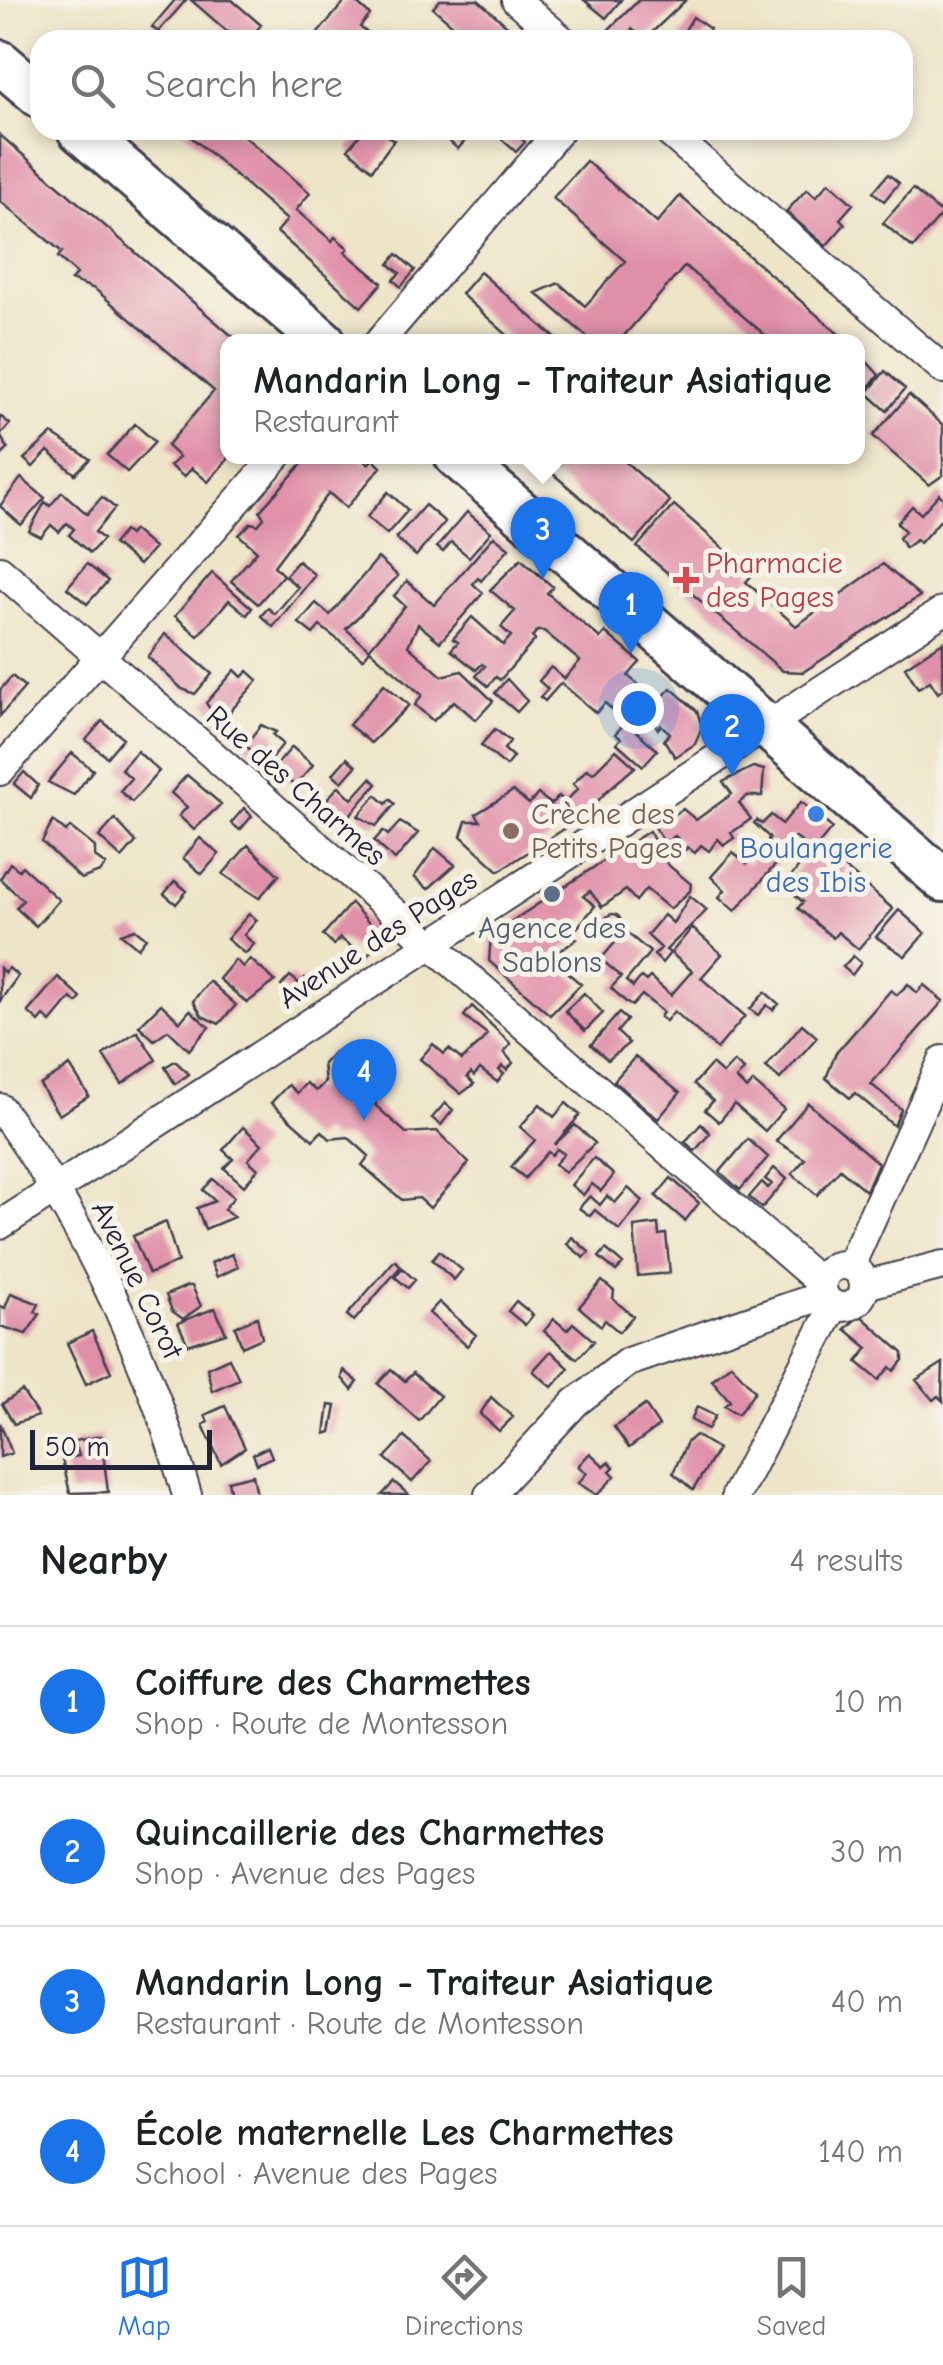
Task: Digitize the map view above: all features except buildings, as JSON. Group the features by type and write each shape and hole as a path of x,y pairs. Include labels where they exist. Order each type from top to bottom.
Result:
{"main road":[{"path":"0,62 30,88"},
{"path":"91,140 315,334"},
{"path":"465,464 943,880"}],"street":[{"path":"516,0 550,30"},
{"path":"386,334 551,140"},
{"path":"678,140 943,369"},
{"path":"0,771 271,464"},
{"name":"Rue des Charmes","path":"0,570 826,1295"},
{"name":"Avenue des Pages","path":"0,1225 943,611"},
{"path":"858,1276 943,1060"},
{"name":"Avenue Corot","path":"0,1108 54,1189 119,1305 149,1377 187,1495"},
{"path":"736,1495 826,1295 830,1270 858,1276 943,1265"},
{"path":"490,1495 576,1402 628,1362 826,1295"}],"place":[{"name":"Mandarin Long - Traiteur Asiatique","path":"543,579"},
{"name":"Pharmacie des Pages","path":"686,580"},
{"name":"Coiffure des Charmettes","path":"631,654"},
{"name":"Quincaillerie des Charmettes","path":"732,776"},
{"name":"Boulangerie des Ibis","path":"816,814"},
{"name":"Crèche des Petits Pages","path":"511,831"},
{"name":"Agence des Sablons","path":"552,894"},
{"name":"École maternelle Les Charmettes","path":"364,1121"}]}
